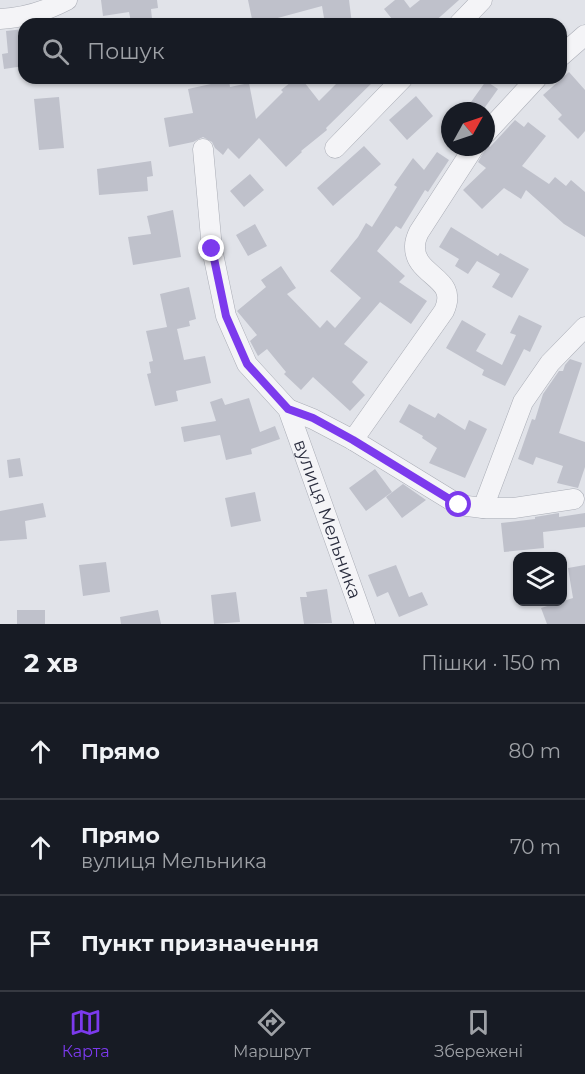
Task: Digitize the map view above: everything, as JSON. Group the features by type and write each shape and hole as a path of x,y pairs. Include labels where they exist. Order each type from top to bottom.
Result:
{"street":[{"path":"0,20 48,10 67,0"},
{"path":"465,18 482,0"},
{"path":"567,51 585,35"},
{"path":"335,148 397,84"},
{"path":"495,123 531,84"},
{"name":"вулиця Мельника","path":"203,149 212,249 226,316 247,364 288,409 365,624"},
{"path":"353,440 450,300 447,290 421,264 414,247 419,232 468,156"},
{"path":"483,508 523,402 550,363 585,327"},
{"path":"288,409 313,418 353,440 459,505 514,508 574,499"}],"building":[{"path":"101,0 157,0 158,8 151,9 152,18 130,18 129,12 103,16"},
{"path":"248,0 349,0 351,18 324,18 322,6 278,18 252,18"},
{"path":"395,0 404,0 410,8 420,0 459,0 439,18 391,18 384,9"},
{"path":"18,30 18,67 4,69 2,54 8,53 6,31"},
{"path":"569,72 585,90 585,131 578,139 558,119 562,115 543,95 555,84 567,84"},
{"path":"211,84 230,84 230,87 249,84 256,119 283,92 281,90 288,84 306,84 319,101 336,84 371,84 326,128 327,130 301,151 286,167 259,138 239,159 228,148 223,155 212,142 203,137 193,142 169,147 164,118 193,113 188,89"},
{"path":"484,84 490,84 498,89 489,102 471,102"},
{"path":"416,96 433,116 407,140 389,120"},
{"path":"59,97 64,148 39,150 34,99"},
{"path":"515,120 524,127 528,122 546,136 522,166 549,184 555,177 566,186 571,180 585,192 585,237 564,224 526,190 521,199 504,188 482,209 463,190 486,168 478,162 482,156 495,156 495,142"},
{"path":"364,146 381,164 333,206 317,188"},
{"path":"437,152 449,160 428,192 425,190 401,229 396,226 377,251 405,276 399,282 427,301 411,324 380,302 344,344 368,362 352,382 365,395 350,411 313,377 301,390 284,374 286,372 267,349 258,356 250,341 257,335 237,311 266,287 261,280 281,266 296,288 287,294 320,328 327,320 335,328 361,298 330,271 358,237 366,223 372,227 397,187 394,185 413,158 424,170"},
{"path":"151,161 153,176 147,177 148,191 99,195 97,169"},
{"path":"250,174 264,190 244,207 230,191"},
{"path":"173,210 181,257 133,265 128,237 151,234 147,216"},
{"path":"255,224 267,246 248,256 236,235"},
{"path":"451,227 498,256 500,253 529,269 512,298 492,287 500,274 477,261 468,274 455,266 459,259 439,247"},
{"path":"189,287 196,319 189,321 190,326 177,329 184,360 205,356 211,383 176,391 178,401 155,406 147,374 151,373 149,362 153,361 146,331 167,327 160,294"},
{"path":"519,315 542,326 530,352 524,349 505,386 482,375 484,370 446,348 462,320 486,334 476,351 502,365 516,335 510,333"},
{"path":"570,359 582,363 559,433 585,442 585,467 578,488 557,483 563,466 536,457 533,465 518,459 532,419 535,420 543,394"},
{"path":"222,398 225,405 249,398 260,432 275,426 280,439 251,449 252,454 226,460 220,435 184,442 181,427 216,421 210,402"},
{"path":"409,404 435,418 438,413 465,430 469,420 487,429 465,478 429,463 437,448 422,438 423,436 399,422"},
{"path":"20,458 23,476 9,478 7,460"},
{"path":"375,469 392,492 366,511 349,488"},
{"path":"403,484 426,500 402,518 386,497"},
{"path":"255,492 261,521 231,527 225,498"},
{"path":"43,503 46,517 25,521 27,539 0,541 0,511"},
{"path":"559,513 559,517 585,513 585,527 543,532 544,548 504,552 501,523 535,519 535,517"},
{"path":"106,562 110,592 83,596 79,565"},
{"path":"396,565 409,597 422,592 428,605 399,617 388,592 377,597 368,575"},
{"path":"585,565 585,624 547,624 541,608 567,606 567,600 573,598 568,568"},
{"path":"327,589 332,623 304,624 300,597 307,597 306,592"},
{"path":"236,592 240,622 214,624 211,595"},
{"path":"17,610 45,610 45,624 17,624"},
{"path":"158,610 161,624 121,624 120,617"}],"route":[{"path":"212,249 226,316 247,364 288,409 313,418 353,440 459,505"}]}
